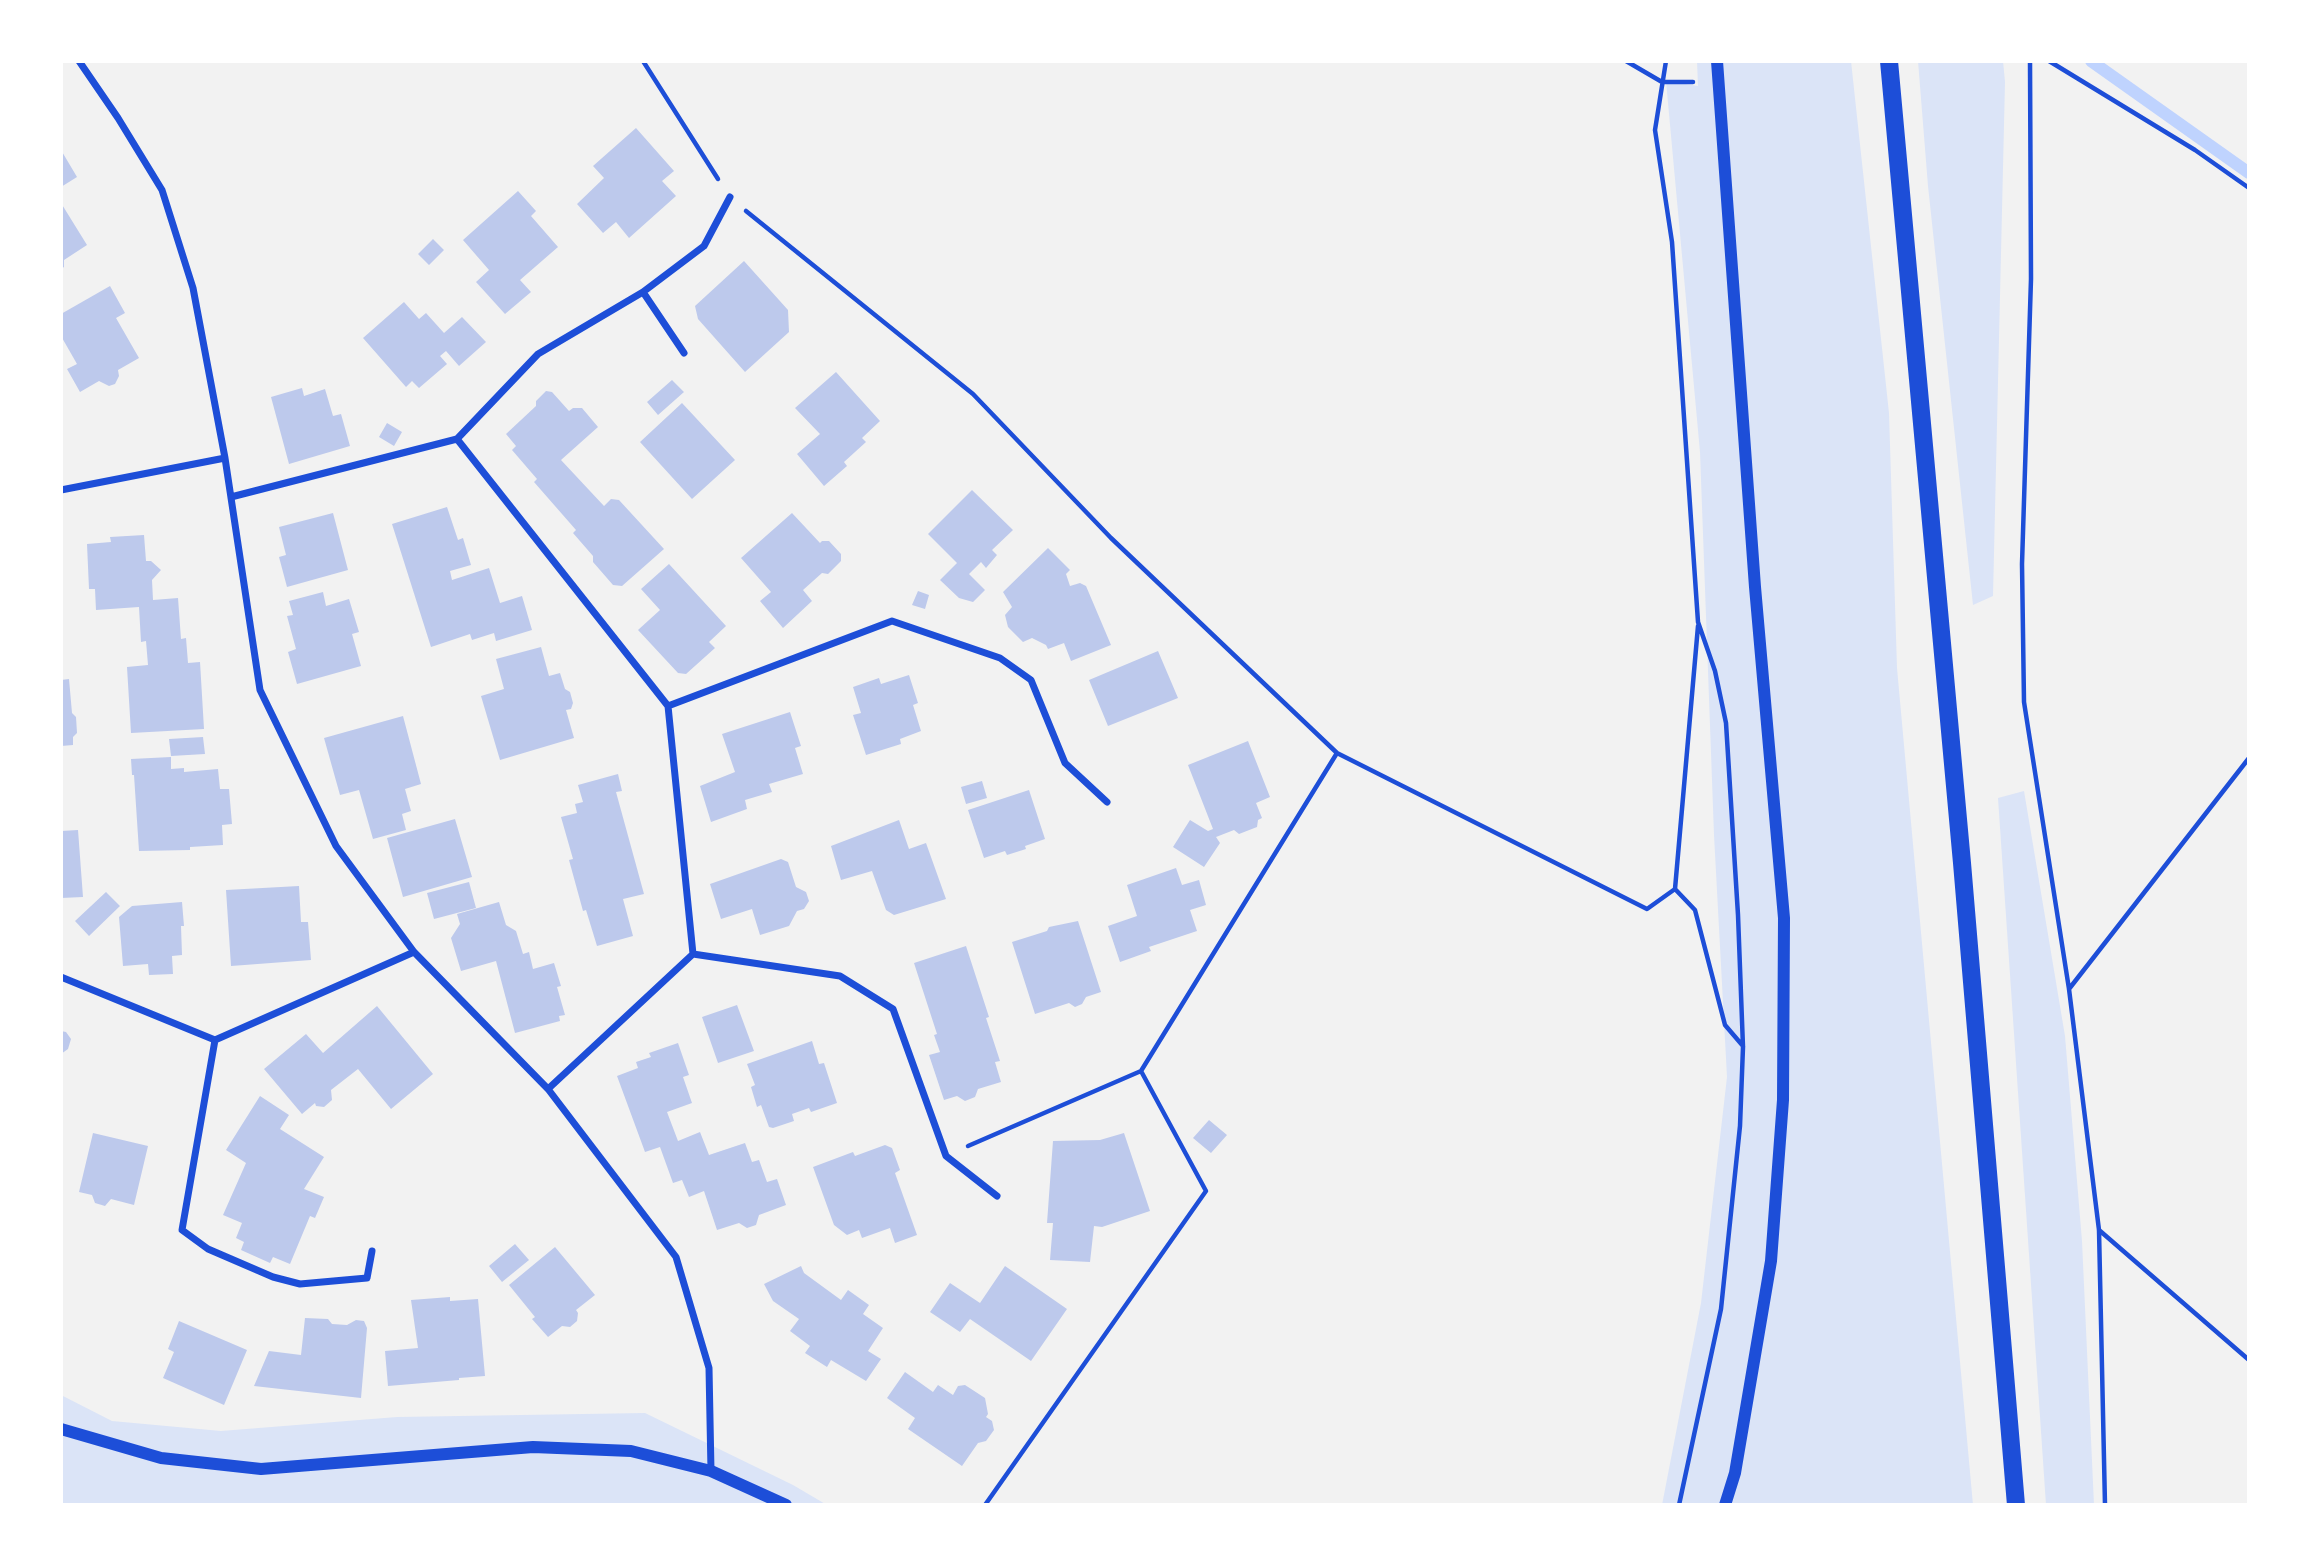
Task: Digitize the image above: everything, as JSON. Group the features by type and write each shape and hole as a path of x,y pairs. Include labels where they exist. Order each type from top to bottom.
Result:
{"main road":[{"path":"1889,61 1962,863 2016,1505"}],"street":[{"path":"79,61 162,190 193,288 225,458 260,690 336,846 414,952 548,1089 676,1257 709,1368 711,1471"},
{"path":"1717,61 1755,587 1784,918 1783,1100 1771,1261 1735,1473 1725,1505"},
{"path":"231,497 457,439 538,354 643,292 704,246 730,197"},
{"path":"643,292 684,353"},
{"path":"457,439 668,706 694,954"},
{"path":"61,490 225,458"},
{"path":"668,706 892,621 1000,657 1031,680 1065,763 1107,802"},
{"path":"61,977 215,1040 414,952"},
{"path":"548,1089 694,954"},
{"path":"694,954 839,976 893,1009 946,1156 997,1196"},
{"path":"215,1040 182,1230 208,1249 273,1277 300,1284 367,1278 372,1251"},
{"path":"61,1429 161,1458 261,1469 533,1447 631,1451 711,1471 786,1505"}],"path":[{"path":"1626,61 1662,82"},
{"path":"1337,752 1647,909 1675,889 1694,652 1699,622 1672,242 1655,130 1666,61"},
{"path":"2030,61 2031,279 2022,564 2024,702 2069,989 2099,1230 2105,1505"},
{"path":"2049,61 2195,150 2249,188"},
{"path":"1679,1505 1721,1309 1740,1126 1744,1047 1726,723 1715,671 1699,622"},
{"path":"2069,989 2249,758"},
{"path":"1675,889 1695,910 1725,1025 1744,1047"},
{"path":"946,1156 1141,1071"},
{"path":"2099,1230 2249,1360"}],"shaded area":[{"path":"1697,61 1851,61 1889,413 1897,668 1973,1505 1662,1505 1701,1303 1727,1077 1714,835 1700,452 1666,81 1698,86"},
{"path":"1918,61 2003,61 2005,82 1993,596 1973,605 1928,186"},
{"path":"2024,791 2065,1036 2082,1241 2094,1505 2046,1505 1998,798"},
{"path":"61,1395 112,1421 221,1431 397,1417 645,1413 793,1485 827,1505 61,1505"}],"building":[{"path":"636,128 674,171 662,181 676,196 629,238 616,222 603,233 577,204 604,178 593,166"},
{"path":"61,150 77,177 61,187"},
{"path":"518,191 536,211 531,216 558,247 520,280 531,292 505,314 476,282 489,270 463,240"},
{"path":"61,203 87,245 64,260 64,267 61,269"},
{"path":"433,239 444,250 429,265 418,254"},
{"path":"744,261 788,310 789,332 745,372 698,319 695,306"},
{"path":"110,286 125,313 116,318 139,358 118,370 119,376 115,384 109,386 99,381 80,392 67,369 77,364 61,336 61,314"},
{"path":"404,302 419,319 426,313 444,333 462,317 486,342 459,366 446,351 440,356 447,364 419,388 412,381 406,387 363,338"},
{"path":"836,372 880,421 862,438 866,442 844,462 847,466 824,486 797,454 820,434 795,408"},
{"path":"672,380 684,392 658,415 647,402"},
{"path":"302,388 304,396 325,389 333,416 341,414 350,446 289,464 271,397"},
{"path":"546,391 552,392 569,411 582,408 598,427 561,460 604,506 611,499 619,500 664,549 622,586 613,585 593,562 593,556 573,533 576,530 534,482 537,479 512,450 516,446 506,434 536,406 536,401"},
{"path":"682,403 735,460 692,499 640,442"},
{"path":"387,423 402,432 394,446 379,437"},
{"path":"972,490 1013,530 992,550 997,555 986,568 981,562 969,574 985,590 973,602 959,598 940,580 957,563 928,534"},
{"path":"447,507 458,540 463,538 471,565 450,571 452,580 489,568 500,603 522,596 532,630 496,641 494,633 472,640 470,634 431,647 392,524"},
{"path":"333,513 348,570 287,587 279,557 286,555 279,527"},
{"path":"792,513 820,543 829,541 841,554 841,561 828,574 822,573 803,590 812,601 783,628 760,601 771,592 741,558"},
{"path":"144,535 146,561 151,561 161,570 152,580 153,600 178,598 181,639 186,638 188,663 200,662 204,729 131,733 127,667 148,665 146,641 141,642 139,607 96,610 95,589 89,589 87,544 111,542 110,537"},
{"path":"1048,548 1070,570 1066,574 1070,586 1080,583 1086,586 1111,645 1071,661 1064,643 1048,649 1046,645 1032,638 1023,642 1008,627 1005,615 1012,607 1003,592"},
{"path":"669,564 726,626 709,642 715,648 686,674 678,673 638,630 660,610 641,589"},
{"path":"918,591 929,595 925,609 912,605"},
{"path":"323,592 326,606 349,599 359,632 352,634 361,666 297,684 288,652 296,649 287,616 293,615 289,601"},
{"path":"541,647 549,676 560,673 565,689 570,692 573,703 571,709 566,710 574,738 500,760 481,696 504,689 496,659"},
{"path":"1158,651 1178,698 1108,726 1089,680"},
{"path":"909,675 918,703 913,705 921,731 900,739 901,744 866,755 853,715 861,713 853,687 879,678 881,684"},
{"path":"69,679 77,733 73,737 73,745 61,746 61,680"},
{"path":"790,712 801,746 795,748 803,774 769,784 772,792 745,800 747,809 711,822 700,786 735,772 722,734"},
{"path":"403,716 421,784 405,789 411,811 402,814 406,830 373,839 359,790 340,795 324,738"},
{"path":"203,737 205,754 171,756 169,739"},
{"path":"1248,741 1270,797 1256,803 1262,818 1258,820 1257,827 1239,834 1234,830 1216,837 1220,843 1204,867 1173,847 1190,820 1208,831 1213,829 1188,765"},
{"path":"171,757 171,769 184,768 184,772 218,769 220,789 229,789 232,824 222,825 223,845 190,847 190,850 139,851 131,759"},
{"path":"618,774 622,791 616,792 644,894 623,899 633,936 597,946 586,910 583,911 569,860 573,859 561,817 577,813 575,804 583,802 578,785"},
{"path":"982,781 987,798 966,804 961,787"},
{"path":"1029,790 1045,839 1007,855 1005,851 984,858 968,810"},
{"path":"455,819 472,877 403,897 387,838"},
{"path":"899,820 909,849 926,843 946,899 894,915 886,910 872,871 841,880 831,846"},
{"path":"78,830 83,897 61,898 61,831"},
{"path":"781,859 788,862 796,887 806,892 809,901 804,909 797,911 789,926 760,935 752,909 721,919 710,884"},
{"path":"1176,868 1182,885 1199,880 1206,905 1190,910 1197,931 1149,947 1151,951 1120,962 1108,926 1137,916 1127,885"},
{"path":"469,882 476,908 434,919 427,893"},
{"path":"299,886 301,922 308,922 311,960 231,966 226,890"},
{"path":"106,892 120,906 89,936 75,921"},
{"path":"182,902 182,955 172,956 173,974 149,975 148,964 123,966 119,917 132,906"},
{"path":"499,902 506,925 516,931 523,954 529,952 533,969 554,963 565,1015 559,1016 560,1021 515,1033 496,961 461,971 451,938 460,924 457,914"},
{"path":"1078,921 1101,992 1086,997 1082,1004 1075,1007 1069,1003 1035,1014 1012,942 1047,931 1049,927"},
{"path":"966,946 989,1017 986,1018 1000,1061 995,1062 1001,1082 978,1089 975,1097 965,1101 957,1096 944,1100 929,1055 940,1052 934,1035 937,1034 914,963"},
{"path":"737,1005 754,1051 718,1063 702,1017"},
{"path":"377,1006 433,1074 391,1109 358,1069 331,1090 332,1100 324,1107 316,1106 315,1103 302,1114 264,1069 306,1034 323,1053"},
{"path":"61,1031 66,1032 71,1039 68,1049 61,1054"},
{"path":"812,1041 819,1064 824,1063 837,1103 811,1112 809,1108 792,1114 794,1121 769,1127 761,1105 757,1107 751,1087 755,1085 747,1064"},
{"path":"678,1043 689,1075 683,1077 692,1103 667,1112 678,1141 700,1132 709,1155 745,1143 752,1162 759,1160 767,1182 777,1179 786,1205 759,1215 756,1225 747,1228 739,1223 717,1230 704,1191 689,1197 682,1180 673,1183 660,1147 645,1152 617,1076 638,1068 636,1062 651,1057 649,1053"},
{"path":"260,1096 289,1115 280,1129 324,1157 304,1189 324,1197 315,1218 310,1216 290,1264 273,1257 270,1263 241,1250 244,1242 236,1238 242,1223 223,1215 246,1163 226,1150"},
{"path":"1209,1120 1227,1135 1211,1153 1193,1138"},
{"path":"93,1133 148,1146 134,1205 111,1199 105,1206 95,1203 92,1195 79,1192"},
{"path":"1124,1133 1150,1211 1102,1227 1094,1226 1090,1262 1050,1260 1053,1223 1047,1223 1053,1141 1100,1140"},
{"path":"885,1145 892,1148 900,1170 895,1173 917,1235 895,1243 890,1228 862,1238 859,1230 847,1235 834,1225 813,1167 853,1152 855,1156"},
{"path":"515,1244 529,1260 502,1282 489,1266"},
{"path":"555,1247 595,1295 576,1310 577,1321 570,1327 562,1326 548,1337 509,1285"},
{"path":"801,1266 804,1273 841,1300 848,1290 869,1305 863,1314 883,1328 868,1351 881,1359 866,1381 831,1360 827,1367 805,1353 810,1346 790,1331 799,1319 773,1301 764,1284"},
{"path":"1005,1266 1067,1309 1031,1361 970,1319 960,1332 930,1312 950,1283 980,1303"},
{"path":"450,1297 450,1301 478,1299 485,1376 388,1386 385,1351 418,1348 411,1300"},
{"path":"305,1318 328,1319 332,1324 347,1325 356,1320 364,1321 367,1328 361,1398 254,1386 269,1351 301,1355"},
{"path":"179,1321 247,1350 224,1405 163,1378 174,1352 168,1349"},
{"path":"905,1372 933,1392 938,1385 953,1395 958,1386 965,1385 985,1398 988,1414 986,1417 992,1421 994,1430 986,1441 978,1443 962,1466 908,1429 915,1418 887,1398"}],"waterway":[{"path":"2091,61 2249,173"}]}
